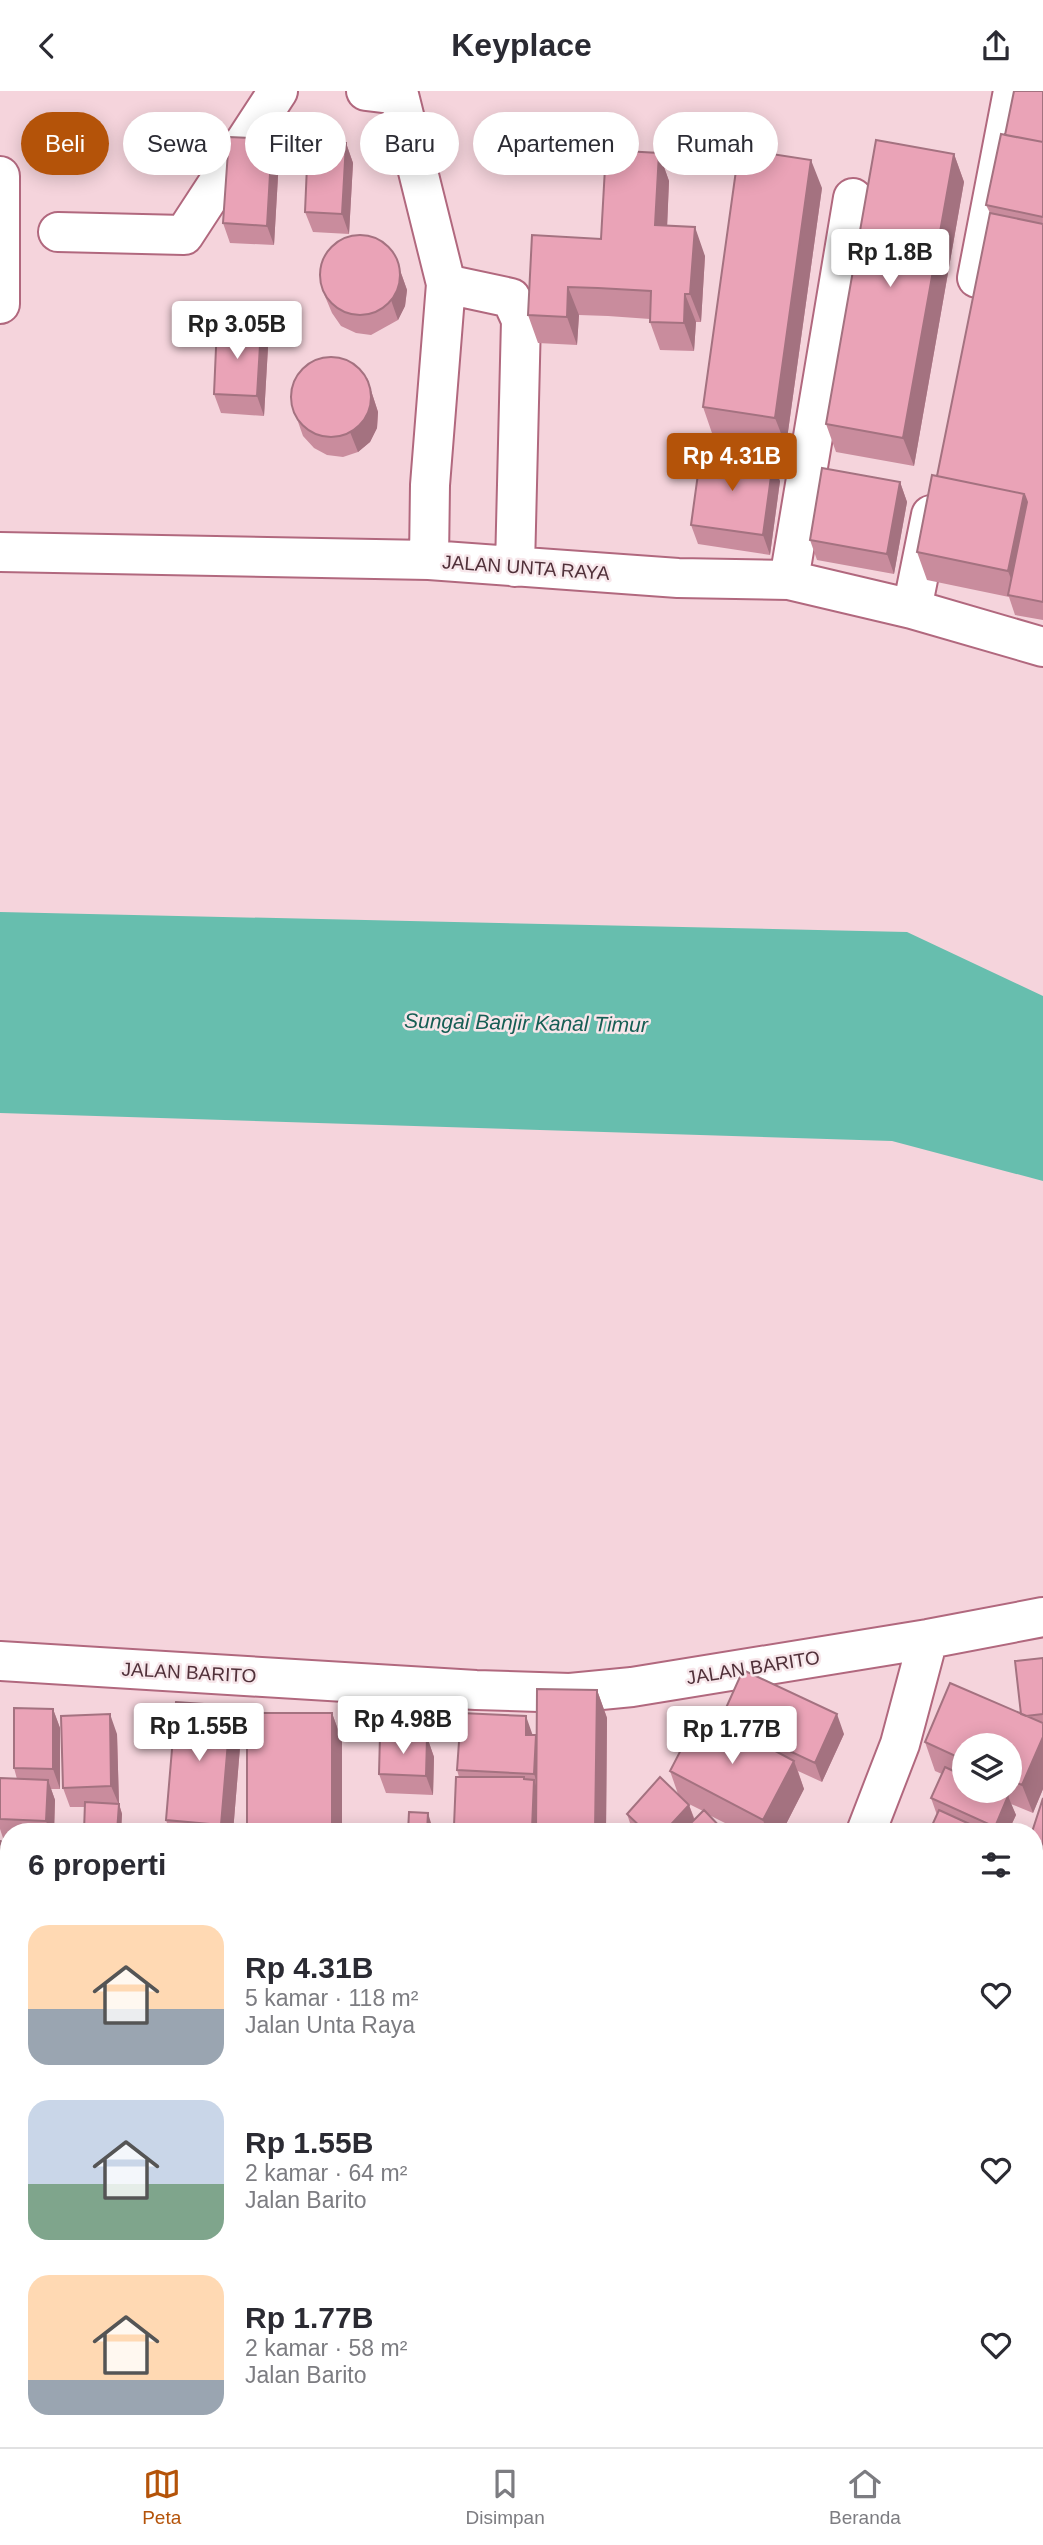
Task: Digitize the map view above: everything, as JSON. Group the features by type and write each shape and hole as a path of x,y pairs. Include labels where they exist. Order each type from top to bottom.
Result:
{"street":[{"path":"58,232 184,235 278,91"},
{"path":"366,91 399,95 446,283 430,485 429,560"},
{"path":"972,306 1013,91"},
{"path":"0,176 0,304"},
{"path":"789,580 853,198"},
{"path":"446,283 511,298 521,320 514,567"},
{"path":"912,609 938,480"},
{"name":"JALAN UNTA RAYA","path":"0,552 429,560 678,577 789,580 912,609 1043,647"},
{"name":"JALAN BARITO","path":"0,1661 476,1690 570,1693 632,1687 928,1639 1043,1617"},
{"path":"869,1823 900,1744 928,1639"}],"water":[{"name":"Sungai Banjir Kanal Timur","path":"0,912 907,932 1043,996 1043,1181 892,1141 0,1113"}],"building":[{"path":"1014,91 1043,91 1043,142 1005,135"},
{"path":"1001,134 1043,142 1043,217 986,205"},
{"path":"231,137 245,138 245,175 270,175 267,226 223,223 226,175 231,175"},
{"path":"876,140 954,154 903,438 826,424"},
{"path":"639,152 653,153 653,175 658,175 655,225 695,227 690,294 685,294 684,323 650,322 651,291 598,288 568,287 567,317 528,315 532,235 601,239 605,175 639,175"},
{"path":"778,155 811,160 775,418 703,407 735,175 778,175"},
{"path":"307,175 344,175 342,214 305,212"},
{"path":"990,213 1043,224 1043,602 1008,595 1027,502 1024,494 937,476"},
{"path":"360,235 375,238 388,247 397,260 400,275 397,290 388,303 375,312 360,315 345,312 332,303 323,290 320,275 323,260 332,247 345,238"},
{"path":"217,325 261,328 257,396 214,394"},
{"path":"331,357 346,360 359,369 368,382 371,397 368,412 359,425 346,434 331,437 316,434 303,425 294,412 291,397 294,382 303,369 316,360"},
{"path":"701,452 773,462 763,535 691,525"},
{"path":"822,468 900,482 887,554 810,540"},
{"path":"932,475 1024,494 1008,571 917,552"},
{"path":"1043,1658 1043,1714 1026,1716 1021,1714 1015,1661"},
{"path":"743,1670 837,1714 815,1763 721,1719"},
{"path":"950,1683 1043,1723 1043,1737 1022,1785 1022,1733 952,1733 952,1754 925,1742"},
{"path":"537,1689 597,1690 595,1823 536,1823"},
{"path":"176,1702 231,1706 221,1823 166,1820"},
{"path":"14,1708 53,1709 53,1769 14,1768"},
{"path":"701,1711 794,1761 763,1820 670,1771"},
{"path":"247,1713 332,1713 332,1823 247,1823"},
{"path":"461,1713 526,1716 526,1735 536,1735 534,1774 457,1770"},
{"path":"110,1714 111,1786 63,1788 61,1716"},
{"path":"380,1735 427,1737 426,1776 379,1774"},
{"path":"945,1767 952,1770 952,1803 1005,1803 997,1823 986,1823 931,1798"},
{"path":"456,1777 524,1777 534,1780 532,1823 454,1823"},
{"path":"660,1777 689,1805 672,1823 636,1823 627,1814"},
{"path":"0,1778 48,1780 46,1821 0,1819"},
{"path":"1043,1798 1043,1823 1035,1823"},
{"path":"85,1802 119,1804 118,1823 84,1823"},
{"path":"704,1810 716,1823 691,1823"},
{"path":"939,1810 967,1823 933,1823"},
{"path":"409,1812 428,1813 427,1823 408,1823"}]}
